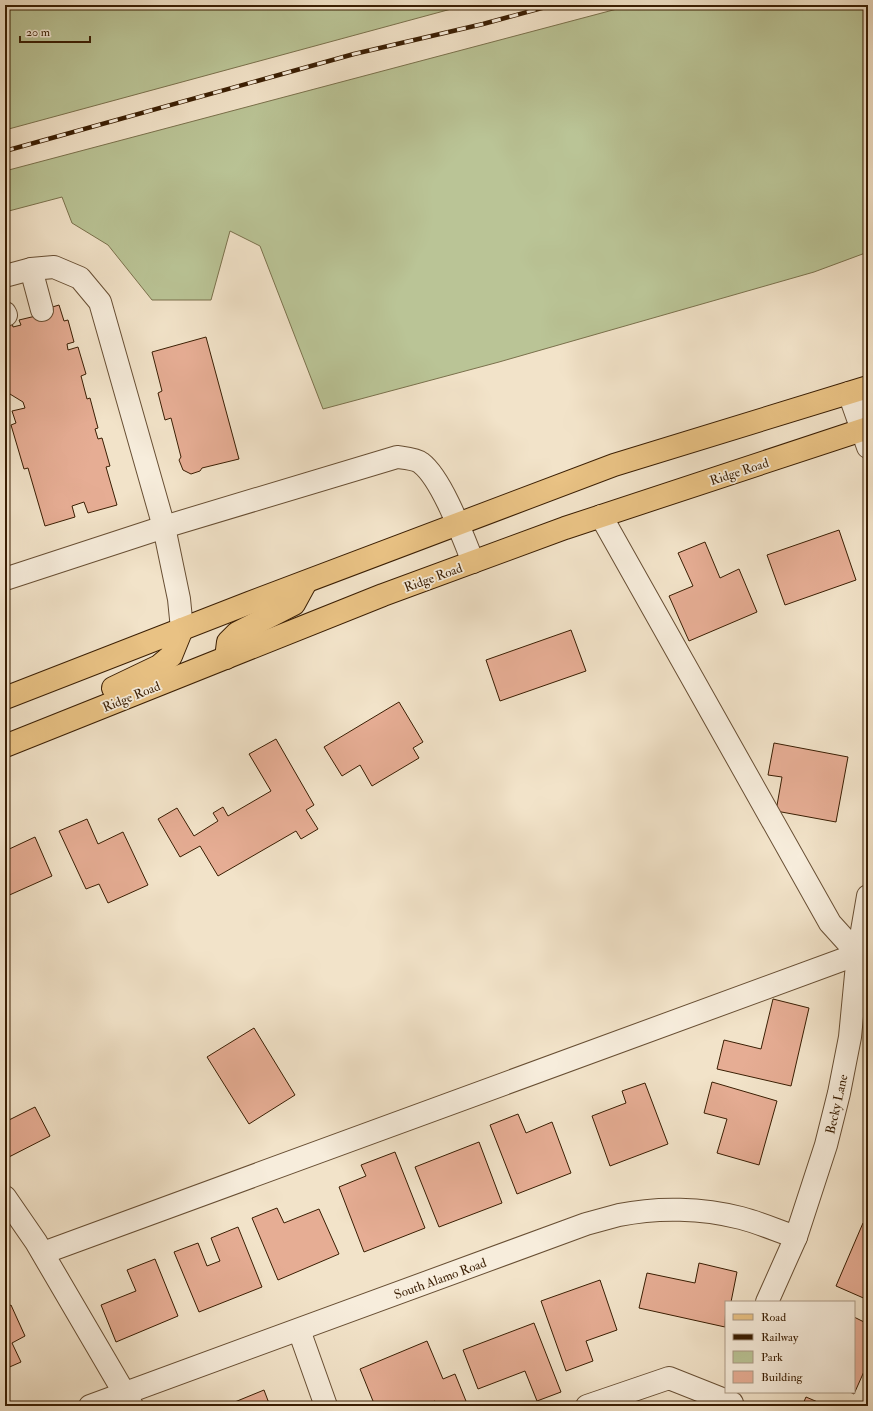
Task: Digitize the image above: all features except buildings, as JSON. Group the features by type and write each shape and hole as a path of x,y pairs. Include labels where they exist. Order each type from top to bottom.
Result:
{"main road":[{"path":"5,698 614,465 859,390"},
{"name":"Ridge Road","path":"5,746 383,595 473,562 601,516 866,435"},
{"path":"226,658 228,642 237,634 294,604 306,582"},
{"path":"92,712 105,691 136,678 159,666 171,656 182,629"}],"street":[{"path":"5,276 31,269 54,266 80,278 100,302 164,527 179,599 182,629"},
{"path":"31,269 42,310"},
{"path":"859,390 866,435"},
{"path":"5,579 164,527 397,457 421,462 437,481 458,525 473,562"},
{"path":"42,1253 858,954 830,923 601,516"},
{"name":"Becky Lane","path":"767,1301 796,1237 826,1145 840,1093 850,1037 858,954 868,896"},
{"path":"5,1197 36,1242 129,1400"},
{"name":"South Alamo Road","path":"90,1406 129,1400 299,1330 586,1224 619,1215 649,1211 680,1210 710,1212 741,1218 796,1237"},
{"path":"299,1330 326,1406"},
{"path":"587,1406 668,1378 733,1400"}],"green space":[{"path":"5,5 466,5 5,130"},
{"path":"632,5 868,5 868,252 814,272 499,362 323,409 260,246 230,231 211,300 152,300 108,245 72,223 62,197 5,212 5,171"}],"railway":[{"path":"5,151 354,54 483,24 553,5"}]}
